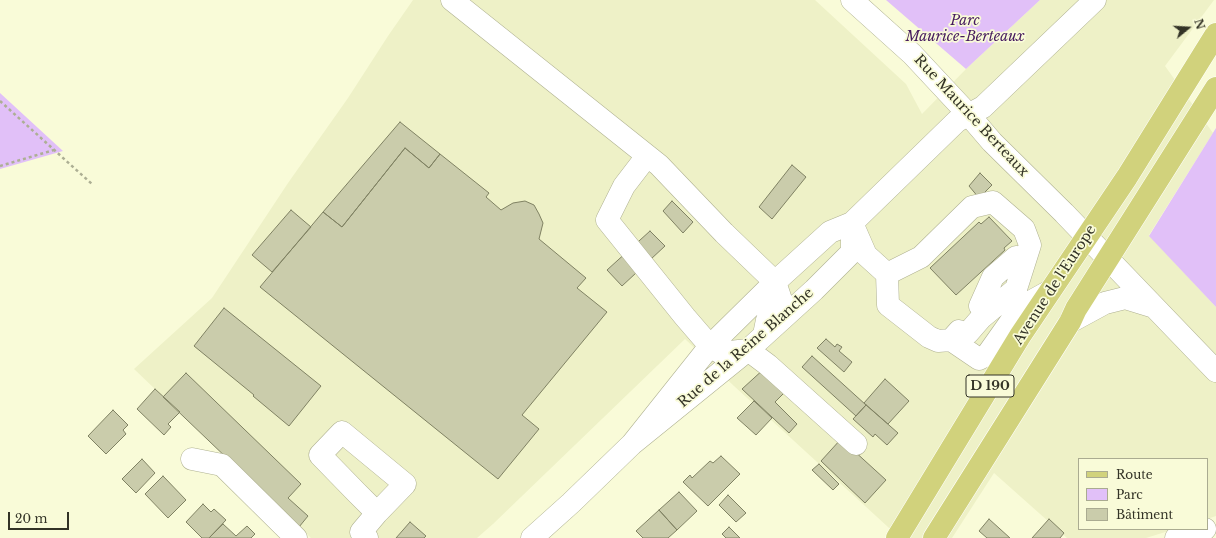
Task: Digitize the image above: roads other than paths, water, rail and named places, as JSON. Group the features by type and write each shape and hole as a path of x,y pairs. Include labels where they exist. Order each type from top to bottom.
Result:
{"main road":[{"name":"Avenue de l'Europe","path":"897,538 1020,336 1127,177 1216,34"},
{"name":"D 190","path":"934,538 1216,88"}],"street":[{"path":"452,0 659,165 724,233 775,282 782,303 767,320 764,335"},
{"name":"Rue Maurice Berteaux","path":"852,0 912,54 992,142 1086,236 1151,306 1216,371"},
{"name":"Rue de la Reine Blanche","path":"632,444 710,346 775,282 830,232 852,223 957,121 983,107 1095,0"},
{"path":"647,156 624,186 607,220 710,346 721,353 748,350 768,365 856,444"},
{"path":"852,223 866,255 887,274 888,305 928,337 938,340 951,340 968,333 981,318 1016,289 1030,245 1024,229 993,202 972,206 921,257"},
{"path":"887,274 921,257 944,250 991,211 1020,242 1010,278 998,295 980,306 951,340"},
{"name":"Rue de la Reine Blanche","path":"532,538 571,503 632,444 748,350 814,290 852,252 852,223"},
{"path":"775,282 814,290"},
{"path":"951,340 979,359 987,355 1021,308 1050,291"},
{"path":"1070,322 1105,303 1125,298 1151,306"},
{"path":"192,459 222,465 296,538"},
{"path":"367,538 361,532 377,513"},
{"path":"1176,538 1203,530"}],"park label":[{"name":"Parc Maurice-Berteaux","path":"965,30"}]}
